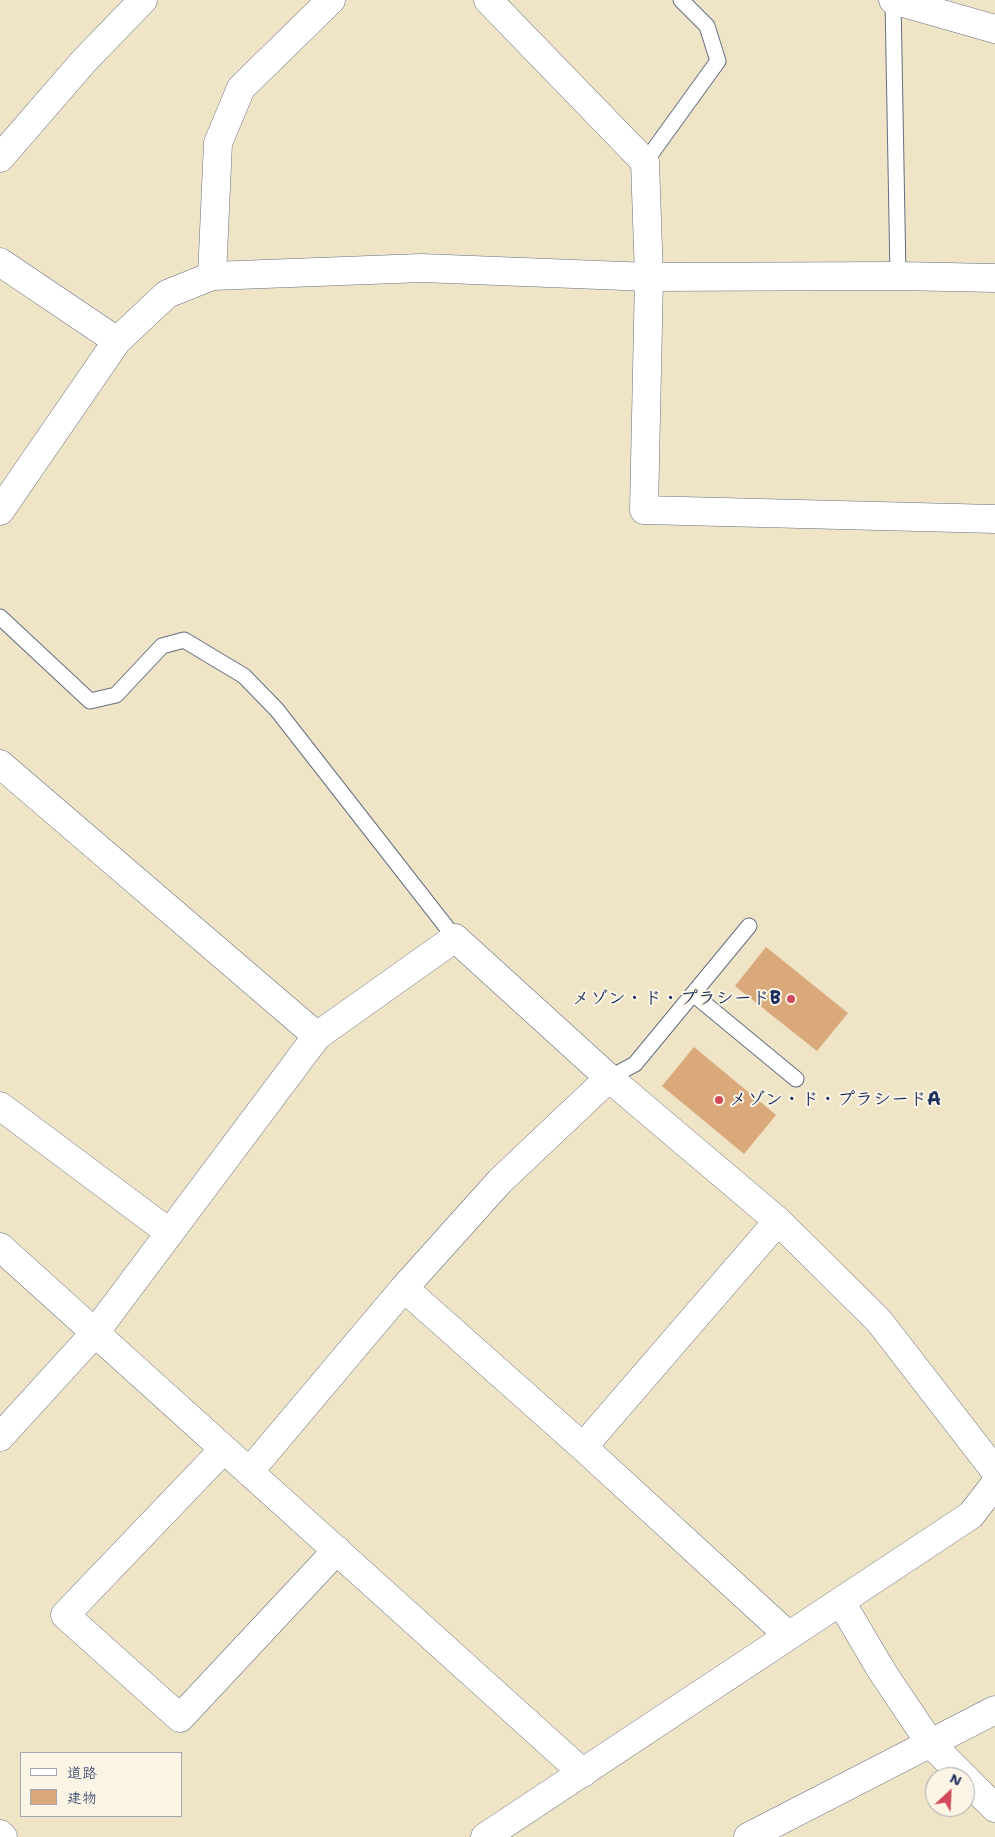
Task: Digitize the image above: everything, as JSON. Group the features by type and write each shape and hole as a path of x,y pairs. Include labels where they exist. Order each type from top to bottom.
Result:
{"street":[{"path":"0,158 84,62 143,0"},
{"path":"212,276 218,143 241,88 331,0"},
{"path":"488,0 645,162 649,277 644,510 995,519"},
{"path":"893,0 995,29"},
{"path":"0,262 117,341"},
{"path":"0,511 117,341 168,294 212,276 422,268 649,277 898,276 995,278"},
{"path":"0,764 317,1036"},
{"path":"0,1437 94,1334 317,1036 455,938 609,1078 778,1221 879,1321 995,1471"},
{"path":"249,1472 404,1288 500,1181 609,1078"},
{"path":"0,1106 170,1233"},
{"path":"583,1447 778,1221"},
{"path":"0,1247 94,1334 337,1550 583,1773"},
{"path":"404,1288 583,1447 788,1635"},
{"path":"224,1450 65,1615 173,1712 180,1718 337,1550"},
{"path":"485,1837 971,1515 995,1484"},
{"path":"841,1602 883,1674 930,1743 955,1767"},
{"path":"748,1837 995,1710"},
{"path":"975,1787 995,1808"},
{"path":"0,1834 4,1837"}],"lane":[{"path":"645,162 718,61 707,26 681,0"},
{"path":"893,0 898,276"},
{"path":"0,617 90,701 116,695 162,646 184,640 244,676 283,718 455,938"},
{"path":"609,1078 635,1064 749,926"},
{"path":"693,994 796,1079"}],"building":[{"name":"メゾン・ド・プラシードB","path":"766,947 848,1013 817,1051 735,986"},
{"name":"メゾン・ド・プラシードA","path":"694,1047 776,1115 744,1154 662,1086"}],"place":[{"name":"メゾン・ド・プラシードB","path":"791,999"},
{"name":"メゾン・ド・プラシードA","path":"719,1100"}]}
